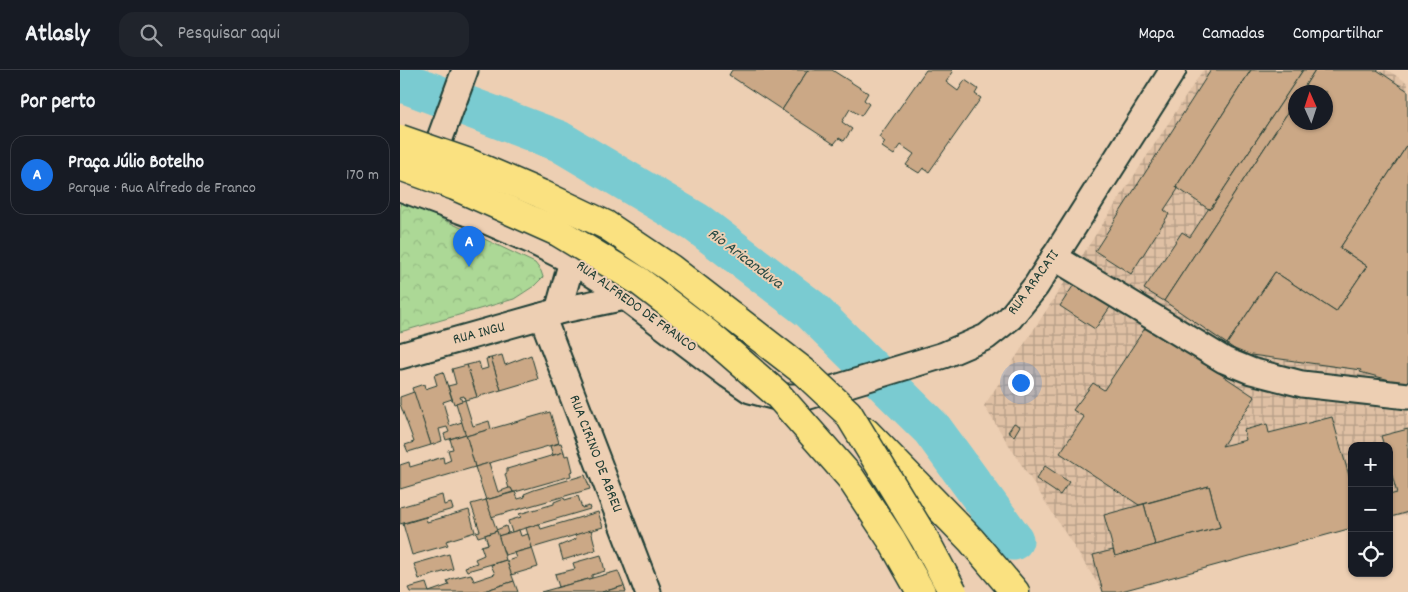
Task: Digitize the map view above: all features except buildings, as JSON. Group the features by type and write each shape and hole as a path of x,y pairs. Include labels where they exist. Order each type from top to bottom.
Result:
{"highway":[{"path":"400,139 469,163 606,225 670,268 803,371 848,413 971,540 1015,592"},
{"path":"400,166 454,186 558,232 639,281 707,333 777,394 850,477 921,592"},
{"path":"848,413 924,538 954,592"}],"street":[{"name":"RUA ARACATI","path":"813,394 944,355 986,337 1010,318 1036,286 1173,70"},
{"path":"410,191 438,144 465,71"},
{"name":"RUA ALFREDO DE FRANCO","path":"410,191 473,215 572,261 625,296 750,390 776,397 806,397 813,394"},
{"path":"1054,257 1224,360 1251,371 1302,384 1403,397 1408,396"},
{"path":"550,313 572,261"},
{"name":"RUA INGU","path":"400,356 550,313 625,296"},
{"name":"RUA CIRINO DE ABREU","path":"550,313 648,592"}],"shaded area":[{"path":"1203,70 1387,70 1408,83 1408,514 1393,517 1393,442 1348,442 1348,529 1103,592 984,406"}],"green space":[{"path":"400,201 417,207 535,263 543,277 534,286 514,299 400,332"}],"waterway":[{"name":"Rio Aricanduva","path":"400,81 559,141 697,223 810,309 932,429 1013,540"}],"place":[{"name":"Praça Júlio Botelho","path":"469,267"}]}
